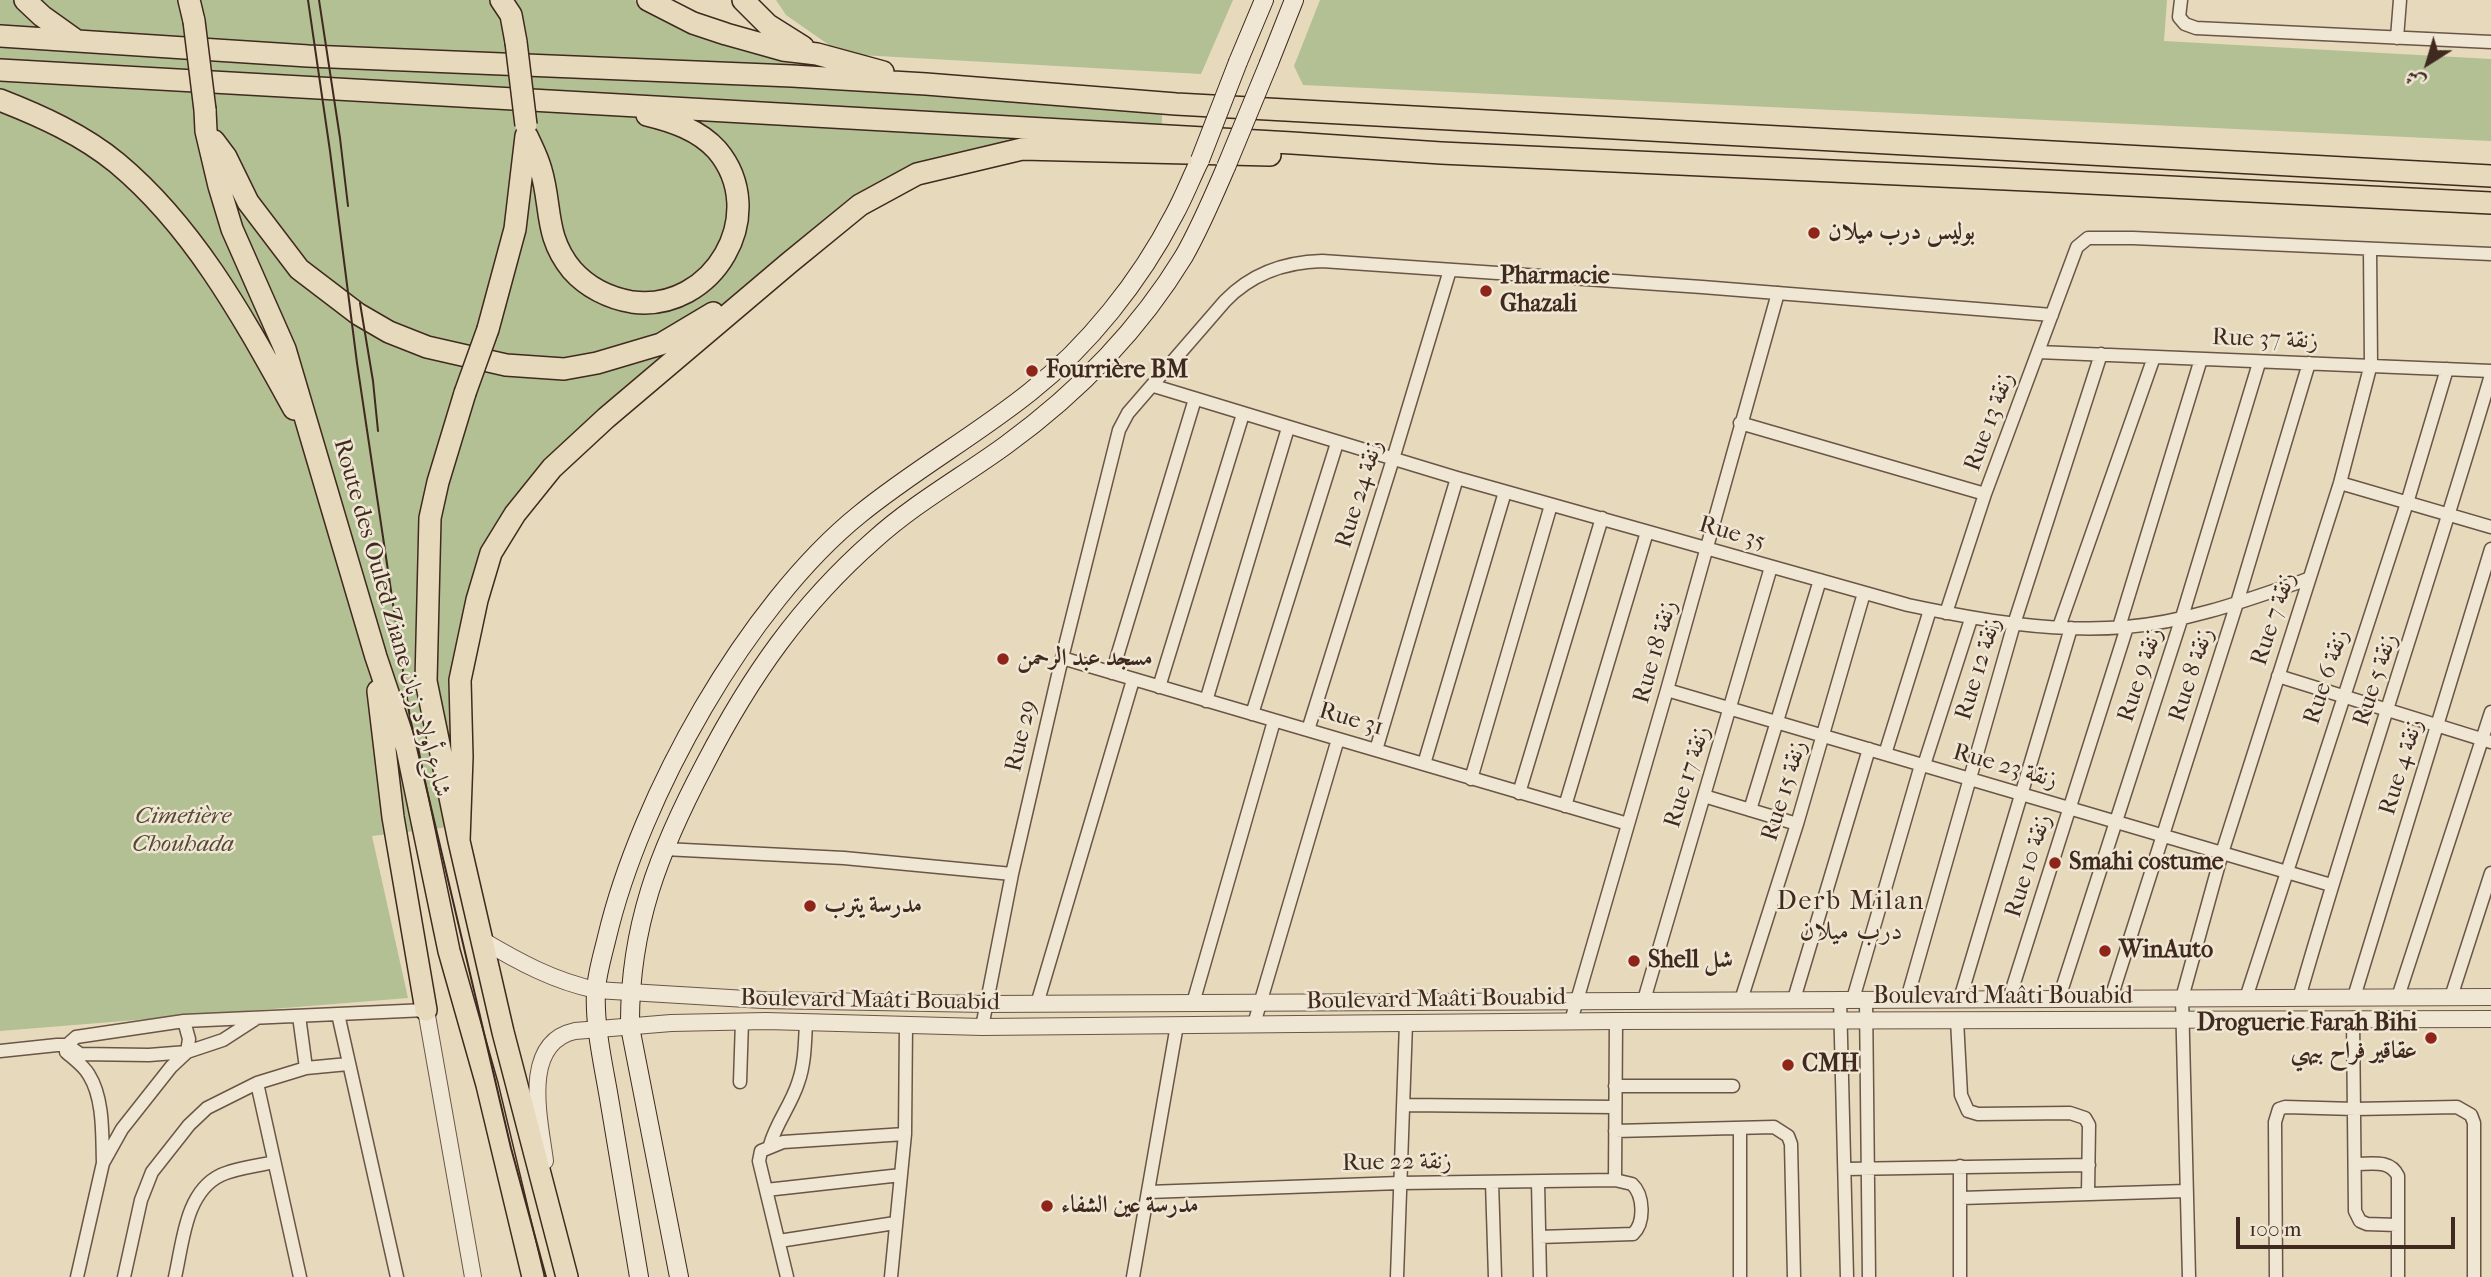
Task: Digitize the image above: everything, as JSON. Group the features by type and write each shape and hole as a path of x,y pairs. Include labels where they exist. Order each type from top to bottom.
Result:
{"highway":[{"path":"25,0 77,41"},
{"name":"Route des Ouled Ziane شارع أولاد زيان","path":"189,0 206,121 219,186 232,229 285,349 376,657 407,749 450,951 487,1085 533,1277"},
{"path":"648,0 693,23 726,34 783,50 817,54 926,84"},
{"path":"743,0 768,25 817,54"},
{"name":"Route des Ouled Ziane شارع أولاد زيان","path":"506,8 516,42 526,130 515,229 488,329 438,482 430,518 426,681 482,940 568,1277"},
{"path":"0,36 321,57 792,76 1176,104 2491,176"},
{"path":"0,70 1441,153 2491,203"},
{"path":"0,100 34,113 73,133 117,163 166,212 205,260 254,336 316,448"},
{"path":"526,130 542,172 552,234 573,271 596,289 622,300 646,303 673,299 686,293 707,279 731,244 737,206 732,177 727,166 718,151 706,140 669,120 590,103"},
{"path":"206,121 248,202 299,269 358,314 389,332 427,347 461,356 526,368 564,369 597,363 661,344 699,323 789,263"},
{"path":"459,841 462,757 460,680 477,600 491,553 515,514 552,468 606,418 860,205 917,174 1023,149 1383,158 1441,153"},
{"path":"376,657 382,735 393,817 426,1010"}],"main road":[{"path":"639,1277 599,1029 596,989 620,889 666,780 710,698 753,631 827,545 876,502 1026,395 1072,353 1112,307 1161,238 1200,160 1264,0"},
{"path":"679,1277 630,1027 630,992 644,906 664,849 697,778 747,688 791,625 845,566 922,501 1034,424 1095,370 1146,310 1184,255 1226,167 1294,0"},
{"path":"827,545 845,566"}],"street":[{"path":"2181,0 2179,17 2185,24 2196,28 2491,42"},
{"path":"2397,38 2400,0"},
{"name":"Rue 13 زنقة","path":"1946,613 1985,494 2077,247 2088,238 2370,249"},
{"path":"2370,249 2491,254"},
{"name":"Rue 7 زنقة","path":"2189,1277 2182,998 2222,853 2340,483 2371,364 2370,249"},
{"name":"Rue 29","path":"982,1027 1012,874 1119,430 1128,413 1234,292 1254,278 1293,264 1322,261 2052,315"},
{"name":"Rue 24 زنقة","path":"1308,730 1450,270"},
{"name":"Rue 18 زنقة","path":"1571,1021 1778,293"},
{"name":"Rue 37 زنقة","path":"2038,352 2259,363 2371,364 2491,373"},
{"name":"Rue 12 زنقة","path":"1908,999 2014,624 2101,354"},
{"path":"1960,999 2021,794 2065,627 2154,357"},
{"name":"Rue 10 زنقة","path":"2009,999 2069,808 2201,359"},
{"name":"Rue 9 زنقة","path":"2059,999 2182,617 2259,363"},
{"name":"Rue 8 زنقة","path":"2111,998 2237,603 2309,363"},
{"name":"Rue 6 زنقة","path":"2246,998 2407,503 2446,369"},
{"name":"Rue 5 زنقة","path":"2299,998 2332,885 2450,515 2491,373"},
{"name":"Rue 35","path":"1154,386 1505,492 1864,593 1971,619 2065,627 2123,627 2182,617 2237,603 2308,579"},
{"path":"1112,673 1195,399"},
{"path":"1159,687 1243,414"},
{"path":"1740,423 1985,494"},
{"path":"1206,701 1288,428"},
{"path":"1252,714 1337,443"},
{"path":"1376,750 1457,478"},
{"path":"2340,483 2491,527"},
{"path":"1424,764 1505,492"},
{"path":"1471,779 1551,505"},
{"path":"1519,793 1602,518"},
{"path":"1565,806 1647,532"},
{"name":"Rue 4 زنقة","path":"2354,998 2491,549"},
{"name":"Rue 17 زنقة","path":"1644,1000 1771,567"},
{"path":"1750,810 1820,580"},
{"name":"Rue 15 زنقة","path":"1741,1000 1797,824 1864,593"},
{"path":"1885,754 1930,610"},
{"path":"1847,1277 1840,1020 1853,999 1922,765 1971,619"},
{"name":"Rue 31","path":"1062,658 1628,824"},
{"path":"2278,676 2487,741"},
{"path":"1037,1004 1133,680"},
{"name":"Rue 23 زنقة","path":"1667,690 2332,885"},
{"path":"2398,997 2487,741 2491,712"},
{"path":"1193,1003 1274,720"},
{"path":"1255,1024 1338,739"},
{"path":"1794,999 1869,749"},
{"path":"1704,796 1797,824"},
{"path":"664,849 845,858 1012,874"},
{"path":"2451,997 2491,873"},
{"name":"Boulevard Maâti Bouabid","path":"482,940 536,970 567,983 630,992 763,1000 1037,1004 2491,997"},
{"path":"1853,999 1867,1020 1869,1277"},
{"path":"0,1051 62,1045 76,1037 184,1021 426,1010 474,1277"},
{"path":"338,1014 397,1277"},
{"path":"299,1016 306,1068"},
{"path":"62,1045 80,1054 149,1055 187,1052 223,1040 257,1018"},
{"path":"2353,1018 2356,1217 2367,1224 2398,1225"},
{"name":"Boulevard Maâti Bouabid","path":"549,1205 537,1091 541,1064 544,1054 557,1038 565,1033 599,1029 742,1021 982,1027 1571,1021 2491,1019"},
{"path":"1957,1020 1961,1095 1968,1111 1978,1114 2078,1115 2085,1118 2090,1125 2088,1193"},
{"path":"77,1277 103,1163 122,1129 171,1067 187,1052 189,1039 184,1021"},
{"path":"740,1083 742,1021"},
{"path":"1539,1237 1626,1236 1633,1234 1640,1223 1640,1195 1632,1184 1615,1180 1616,1021"},
{"path":"770,1145 774,1130 798,1084 804,1057 806,1022"},
{"path":"1397,1277 1406,1023"},
{"path":"891,1277 905,1134 906,1024"},
{"path":"1133,1277 1177,1025"},
{"path":"62,1045 89,1076 94,1088 100,1114 103,1163"},
{"path":"124,1277 141,1200 152,1172 189,1125 207,1108 257,1083 306,1068 348,1064"},
{"path":"257,1083 300,1277"},
{"path":"1615,1086 1733,1086"},
{"path":"1403,1105 1615,1107"},
{"path":"2276,1277 2275,1122 2279,1108 2285,1107 2457,1107 2471,1115 2474,1123 2474,1277"},
{"path":"1740,1128 1740,1277"},
{"path":"1615,1131 1774,1128 1788,1136 1791,1144 1794,1277"},
{"path":"787,1277 759,1161 761,1151 770,1145 783,1142 905,1134"},
{"path":"175,1277 188,1218 205,1185 221,1174 274,1162"},
{"path":"2355,1164 2384,1164 2398,1176 2398,1277"},
{"path":"1844,1169 2089,1165"},
{"path":"1960,1166 1960,1277"},
{"path":"766,1190 901,1175"},
{"name":"Rue 22 زنقة","path":"1148,1192 1400,1183 1615,1180"},
{"path":"1492,1182 1494,1277"},
{"path":"1538,1182 1540,1277"},
{"path":"1961,1198 2186,1191"},
{"path":"779,1241 895,1223"}],"green space":[{"name":"Cimetière Chouhada","path":"0,0 634,0 725,43 831,70 1163,100 1160,157 977,155 855,217 528,496 476,586 458,826 372,836 408,998 0,1031"},
{"path":"776,0 1233,0 1201,74 842,54 786,15"},
{"path":"1320,0 2167,0 2164,41 2491,59 2491,141 1303,85 1294,66"}],"tram line":[{"path":"308,0 357,363 410,718 511,1148 546,1277"},
{"path":"319,0 348,206"},
{"path":"360,303 378,431"}],"place":[{"name":"بوليس درب ميلان","path":"1814,233"},
{"name":"Pharmacie Ghazali","path":"1486,291"},
{"name":"Fourrière BM","path":"1032,371"},
{"name":"مسجد عبد الرحمن","path":"1003,659"},
{"name":"Smahi costume","path":"2055,863"},
{"name":"مدرسة يترب","path":"810,906"},
{"name":"WinAuto","path":"2105,951"},
{"name":"Shell شل","path":"1634,961"},
{"name":"Droguerie Farah Bihi عقاقير فراح بيهي","path":"2431,1038"},
{"name":"CMH","path":"1788,1065"},
{"name":"مدرسة عين الشفاء","path":"1047,1206"}],"district":[{"name":"Derb Milan درب ميلان","path":"1851,918"}]}
